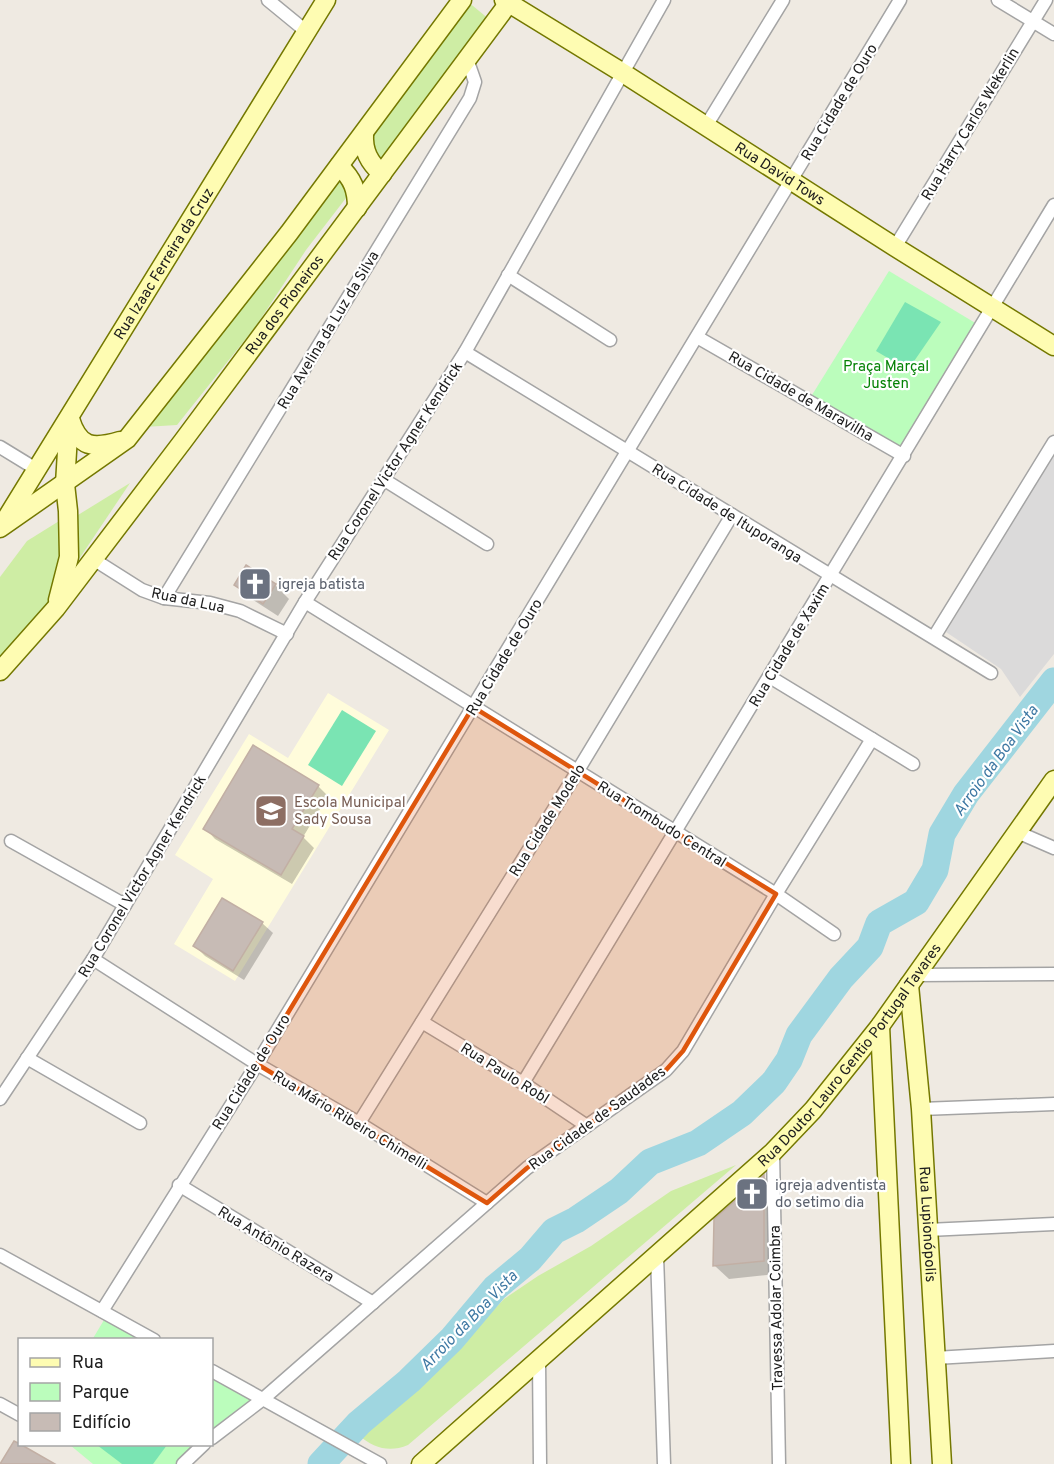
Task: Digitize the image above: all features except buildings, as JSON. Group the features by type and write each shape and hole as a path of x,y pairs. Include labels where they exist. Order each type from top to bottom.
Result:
{"main road":[{"name":"Rua Izaac Ferreira da Cruz","path":"0,528 326,0"},
{"path":"0,528 127,439 364,134 462,0"},
{"name":"Rua David Tows","path":"508,1 895,248 1054,346"},
{"name":"Rua dos Pioneiros","path":"56,608 357,208 508,1"},
{"path":"364,134 367,156 382,174"},
{"path":"339,166 348,174 354,185 357,208"},
{"path":"69,415 75,434 82,442 93,446 105,446 127,439"},
{"path":"0,671 56,608 69,557 65,484 69,415"},
{"name":"Rua Doutor Lauro Gentio Portugal Tavares","path":"421,1464 773,1152 813,1110 880,1026 1054,780"},
{"name":"Rua Lupionópolis","path":"912,980 942,1464"},
{"path":"880,1026 901,1464"}],"street":[{"path":"268,0 307,32"},
{"name":"Rua Coronel Victor Agner Kendrick","path":"0,1099 93,959 305,602 465,352 664,0"},
{"path":"706,126 783,0"},
{"name":"Rua Cidade de Ouro","path":"102,1311 257,1064 900,0"},
{"path":"998,0 1054,34"},
{"name":"Rua Harry Carlos Wekerlin","path":"895,248 1046,0"},
{"name":"Rua Avelina da Luz da Silva","path":"164,598 470,98 475,82 467,59"},
{"name":"Rua Cidade de Xaxim","path":"523,1083 1054,206"},
{"path":"508,275 610,340"},
{"name":"Rua Cidade de Maravilha","path":"698,337 904,456"},
{"name":"Rua Cidade de Ituporanga","path":"465,352 830,577 991,673"},
{"path":"934,638 1054,442"},
{"path":"0,447 36,469"},
{"path":"383,479 488,544"},
{"name":"Rua Cidade Modelo","path":"359,1123 577,772 732,515"},
{"name":"Rua da Lua","path":"93,560 142,590 164,598 210,603 240,611 287,634"},
{"name":"Rua Trombudo Central","path":"305,602 776,894 834,934"},
{"path":"770,676 914,764"},
{"name":"Rua Cidade de Saudades","path":"213,1437 263,1399 527,1168 666,1070 683,1052 776,894 872,739"},
{"path":"1017,832 1054,848"},
{"path":"11,841 125,905"},
{"name":"Rua Mário Ribeiro Chimelli","path":"93,959 257,1064 359,1123 487,1203"},
{"path":"912,980 1054,974"},
{"name":"Rua Paulo Robl","path":"422,1022 523,1083 587,1126"},
{"path":"27,1058 140,1123"},
{"path":"921,1109 1054,1104"},
{"name":"Travessa Adolar Coimbra","path":"773,1152 779,1464"},
{"name":"Rua Antônio Razera","path":"179,1185 373,1303"},
{"path":"928,1230 1054,1224"},
{"path":"0,1255 150,1338"},
{"path":"657,1255 664,1464"},
{"path":"935,1358 1054,1351"},
{"path":"539,1360 540,1464"},
{"path":"213,1372 380,1464"},
{"path":"0,1404 18,1414"},
{"path":"183,1464 202,1446"}],"highlighted area":[{"path":"473,707 776,894 683,1051 666,1070 527,1168 487,1203 257,1064"}],"shaded area":[{"path":"1054,452 1054,654 1020,697 1001,669 946,632"},
{"name":"Escola Municipal Sady Sousa","path":"328,693 389,730 235,981 174,944 213,879 175,855 249,734 288,758"}],"green space":[{"path":"467,1 490,20 381,162 375,157 369,135"},
{"path":"334,175 348,190 346,198 306,250 256,326 177,425 144,427"},
{"name":"Praça Marçal Justen","path":"889,271 977,324 902,451 812,395"},
{"path":"905,302 941,322 908,370 876,351"},
{"path":"130,483 77,562 78,515"},
{"path":"64,518 65,560 53,607 0,668 0,577 27,541"},
{"path":"342,710 376,731 342,786 308,765"},
{"path":"736,1165 408,1445 394,1449 382,1448 358,1435 374,1426 411,1396 504,1299 538,1276 591,1246 671,1191"},
{"path":"107,1315 147,1338 93,1338"},
{"path":"213,1374 260,1400 213,1435"},
{"path":"71,1446 199,1446 180,1464 93,1464"},
{"path":"98,1446 166,1446 153,1464 122,1464"}],"waterway":[{"name":"Arroio da Boa Vista","path":"321,1464 359,1423 409,1381 452,1339 495,1288 530,1259 554,1231 576,1220 619,1191 650,1162 698,1143 742,1113 774,1082 789,1060 799,1035 841,978 870,947 879,923 916,902 935,870 942,834 966,794 1054,681"}],"place":[{"name":"igreja batista","path":"255,584"},
{"name":"Escola Municipal Sady Sousa","path":"271,811"},
{"name":"igreja adventista do setimo dia","path":"752,1194"}]}
